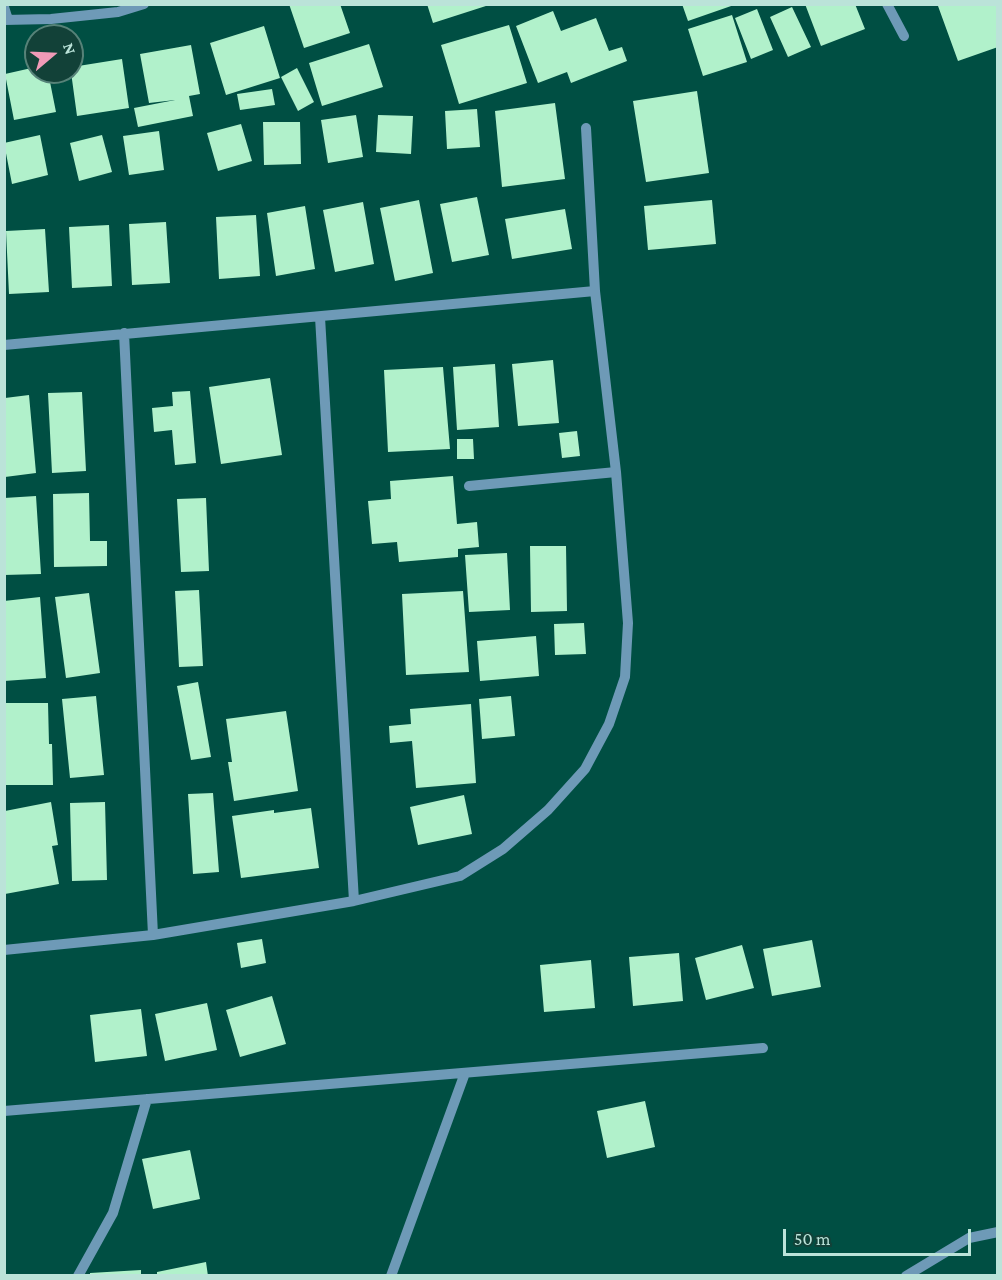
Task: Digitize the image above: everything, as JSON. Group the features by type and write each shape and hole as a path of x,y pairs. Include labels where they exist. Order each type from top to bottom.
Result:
{"street":[{"path":"4,7 6,20 51,19 106,13 144,4"},
{"path":"887,4 904,36"},
{"path":"4,950 153,935 354,901 460,876 503,849 548,810 585,769 609,724 625,677 628,623 616,472 595,291 585,128"},
{"path":"4,345 595,291"},
{"path":"320,316 354,901"},
{"path":"124,333 153,935"},
{"path":"469,486 616,472"},
{"path":"4,1111 763,1048"},
{"path":"391,1275 465,1073"},
{"path":"78,1275 113,1213 147,1099"},
{"path":"906,1275 969,1238 998,1232"}],"building":[{"path":"289,4 340,4 350,33 304,48"},
{"path":"427,4 488,4 489,5 433,23"},
{"path":"682,4 734,4 734,5 688,21"},
{"path":"805,4 855,4 865,29 821,46"},
{"path":"943,4 998,4 998,47 958,61 938,6"},
{"path":"792,7 811,47 788,57 770,17"},
{"path":"757,9 773,50 751,59 735,18"},
{"path":"553,11 561,31 596,18 609,51 622,47 627,61 571,83 567,72 538,83 516,26"},
{"path":"732,15 747,62 703,76 688,29"},
{"path":"509,25 527,83 459,104 441,45"},
{"path":"264,26 280,78 226,95 210,43"},
{"path":"369,44 383,87 322,106 309,63"},
{"path":"191,45 200,94 189,96 193,116 138,127 134,108 175,100 149,103 140,54"},
{"path":"122,59 129,108 77,116 73,84 84,84 84,65"},
{"path":"297,68 314,102 298,111 281,77"},
{"path":"24,70 24,84 50,84 56,112 14,120 5,74"},
{"path":"272,89 275,105 240,110 237,94"},
{"path":"697,91 709,173 646,182 633,101"},
{"path":"555,103 565,179 502,187 495,111"},
{"path":"477,109 480,147 447,149 445,111"},
{"path":"356,115 363,157 328,163 321,120"},
{"path":"378,115 413,116 411,154 376,152"},
{"path":"263,122 300,122 301,164 264,165"},
{"path":"241,124 252,161 218,171 207,133"},
{"path":"159,131 164,170 129,175 123,136"},
{"path":"40,135 48,175 12,184 4,143"},
{"path":"102,135 112,172 79,181 70,143"},
{"path":"477,197 489,255 452,262 440,204"},
{"path":"419,200 433,273 395,281 380,208"},
{"path":"712,200 716,244 648,250 644,206"},
{"path":"363,202 374,264 335,272 323,210"},
{"path":"305,206 315,269 276,276 267,213"},
{"path":"565,209 572,249 512,259 505,219"},
{"path":"256,215 260,276 219,279 216,217"},
{"path":"166,222 170,283 132,285 129,224"},
{"path":"109,225 112,286 72,288 69,227"},
{"path":"45,229 49,292 9,294 6,231"},
{"path":"553,360 559,423 518,426 512,364"},
{"path":"495,364 499,427 457,430 453,367"},
{"path":"443,367 450,449 388,452 384,370"},
{"path":"270,378 282,455 221,464 209,387"},
{"path":"190,391 196,463 175,465 172,430 154,432 152,408 173,406 172,392"},
{"path":"82,392 86,471 52,473 48,393"},
{"path":"29,395 36,473 5,477 5,398"},
{"path":"577,431 580,456 562,458 559,433"},
{"path":"457,439 473,439 474,459 457,459"},
{"path":"453,476 457,524 477,522 479,547 458,549 458,557 399,562 397,542 372,544 368,501 391,499 390,481"},
{"path":"89,493 90,541 107,541 107,566 54,567 53,494"},
{"path":"36,496 41,574 4,575 4,498"},
{"path":"206,498 209,571 181,572 177,499"},
{"path":"530,546 566,546 567,611 531,612"},
{"path":"507,553 510,610 469,612 465,555"},
{"path":"199,590 203,666 179,667 175,591"},
{"path":"463,591 469,672 406,675 402,594"},
{"path":"89,593 100,673 66,678 55,597"},
{"path":"40,597 46,678 4,681 4,601"},
{"path":"584,623 586,654 555,655 554,624"},
{"path":"536,636 539,676 480,681 477,641"},
{"path":"198,682 211,757 191,760 177,686"},
{"path":"96,696 104,775 70,778 62,699"},
{"path":"511,696 515,736 482,739 479,699"},
{"path":"4,703 48,703 53,785 4,785"},
{"path":"471,704 476,783 416,788 412,741 390,743 389,726 411,724 410,709"},
{"path":"286,711 298,791 234,801 228,762 232,762 226,719"},
{"path":"213,793 219,872 193,874 188,794"},
{"path":"464,795 472,834 418,845 410,807"},
{"path":"51,802 58,845 52,846 59,884 5,894 5,811"},
{"path":"105,802 107,880 72,881 70,803"},
{"path":"311,808 319,868 241,878 232,816"},
{"path":"262,939 266,963 241,968 237,943"},
{"path":"812,940 821,987 772,996 763,949"},
{"path":"742,945 754,988 706,1000 695,958"},
{"path":"679,953 683,1001 633,1006 629,957"},
{"path":"591,960 595,1008 544,1012 540,965"},
{"path":"272,996 286,1044 240,1057 226,1010"},
{"path":"207,1003 217,1050 165,1061 155,1014"},
{"path":"141,1009 147,1056 95,1062 90,1015"},
{"path":"645,1101 655,1147 607,1158 597,1111"},
{"path":"190,1150 200,1199 153,1209 142,1159"},
{"path":"206,1262 208,1276 157,1276 157,1272"},
{"path":"141,1270 141,1276 90,1276 90,1273"}]}
